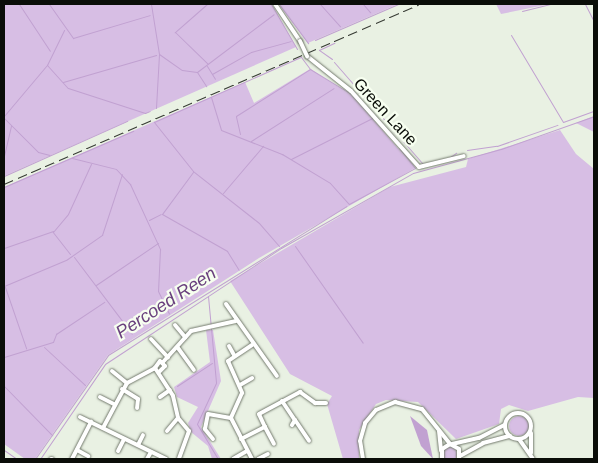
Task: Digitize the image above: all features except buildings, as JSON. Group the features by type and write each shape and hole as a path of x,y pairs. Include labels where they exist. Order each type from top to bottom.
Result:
{"street":[{"name":"Green Lane","path":"275,4 308,56 351,91 421,168 464,156"},
{"path":"226,304 252,346 277,376"},
{"path":"103,428 122,389 127,383 163,362 178,348 185,337 204,328 236,321"},
{"path":"175,325 185,337"},
{"path":"151,339 168,357"},
{"path":"229,346 234,355"},
{"path":"231,418 241,398 240,385 228,361 234,355 252,346"},
{"path":"178,348 194,370"},
{"path":"160,371 163,362"},
{"path":"155,368 160,371 170,390 178,418 189,431 180,459 172,459"},
{"path":"112,371 127,383"},
{"path":"240,385 252,378"},
{"path":"122,389 138,399 137,408"},
{"path":"160,396 170,390"},
{"path":"274,444 259,414 300,392 315,403 326,403"},
{"path":"100,397 114,404"},
{"path":"282,401 309,442"},
{"path":"363,459 360,441 365,423 387,404 418,406 451,444 459,458 492,439 510,436 518,439 531,453"},
{"path":"441,451 451,444 479,438 505,425 510,416 521,413 530,420 531,453 533,459"},
{"path":"213,439 204,425 208,414 231,418"},
{"path":"80,417 166,459"},
{"path":"167,431 178,418"},
{"path":"231,418 252,459"},
{"path":"292,425 294,420"},
{"path":"72,459 91,422"},
{"path":"505,425 510,436"},
{"path":"241,439 265,427"},
{"path":"439,430 442,459"},
{"path":"518,439 531,430"},
{"path":"138,445 143,435"},
{"path":"118,451 124,439"},
{"path":"77,450 88,456"},
{"path":"147,459 151,452"},
{"path":"233,459 248,452"},
{"path":"258,459 268,454"}],"shaded area":[{"path":"4,4 271,4 296,47 4,176"},
{"path":"279,4 398,4 308,43"},
{"path":"496,4 550,4 501,14"},
{"path":"310,69 354,97 415,168 259,258 108,355 35,459 25,459 4,444 4,187 245,82 254,103"},
{"path":"594,116 594,132 576,123"},
{"path":"560,130 576,154 594,169 594,398 578,397 528,411 509,405 501,409 499,424 456,439 418,402 386,400 376,404 359,430 359,459 343,459 327,404 332,396 290,374 230,281 390,187 466,167 468,159"},
{"path":"206,330 213,330 221,381 201,427 221,459 212,459 208,446 191,432 188,423 198,407 177,397 174,387 210,362"},
{"path":"410,416 427,430 433,459 421,446"},
{"path":"519,416 526,419 529,426 526,433 519,436 512,433 509,426 512,419"},
{"path":"450,447 455,449 457,454 455,459 450,461 445,459 443,454 445,449"}],"waterway":[{"path":"19,4 50,51"},
{"path":"49,4 73,38 150,15"},
{"path":"151,4 159,54 156,108"},
{"path":"207,4 175,32 207,63"},
{"path":"271,4 297,49"},
{"path":"279,4 308,43"},
{"path":"320,4 340,26"},
{"path":"363,4 370,12"},
{"path":"315,40 398,4"},
{"path":"522,11 550,4"},
{"path":"585,4 594,22"},
{"path":"159,54 182,70 197,72 274,14"},
{"path":"4,116 47,65 64,30"},
{"path":"511,35 563,122 594,111"},
{"path":"212,74 251,52 291,41"},
{"path":"332,59 319,50 334,43"},
{"path":"63,82 156,55"},
{"path":"279,246 259,223 193,171 154,122 301,57 310,69 354,96"},
{"path":"334,62 424,165"},
{"path":"47,65 68,88 145,113 150,111"},
{"path":"207,66 215,79"},
{"path":"240,134 236,116 310,69"},
{"path":"197,72 206,86"},
{"path":"251,141 334,88"},
{"path":"211,97 221,130 282,154 330,183 349,204 415,168 399,148"},
{"name":"Percoed Reen","path":"40,459 105,364 281,248 413,173 501,149 594,116"},
{"path":"4,118 38,152 50,155"},
{"path":"291,159 372,118"},
{"path":"4,176 127,121"},
{"name":"Percoed Reen","path":"467,150 497,146 557,125"},
{"path":"4,156 11,126"},
{"path":"4,187 133,131"},
{"path":"223,193 263,146"},
{"path":"449,158 456,153"},
{"path":"72,158 116,169 130,184 160,249 158,291 169,314"},
{"path":"70,254 53,232 68,214 91,164"},
{"path":"193,172 162,214 227,251 239,270"},
{"path":"4,286 66,260 102,235 122,174"},
{"name":"Percoed Reen","path":"35,459 108,355 346,206"},
{"path":"149,220 161,214"},
{"path":"4,248 53,231"},
{"path":"96,285 158,243"},
{"path":"295,246 363,343"},
{"path":"74,257 132,334"},
{"path":"5,287 26,348"},
{"path":"208,296 216,383 197,424 218,459"},
{"path":"4,357 53,342 56,334 104,302"},
{"path":"44,347 85,385"},
{"path":"177,386 212,363"},
{"path":"4,386 52,435"},
{"path":"4,450 17,459"}],"railway":[{"path":"4,184 419,4"}]}
